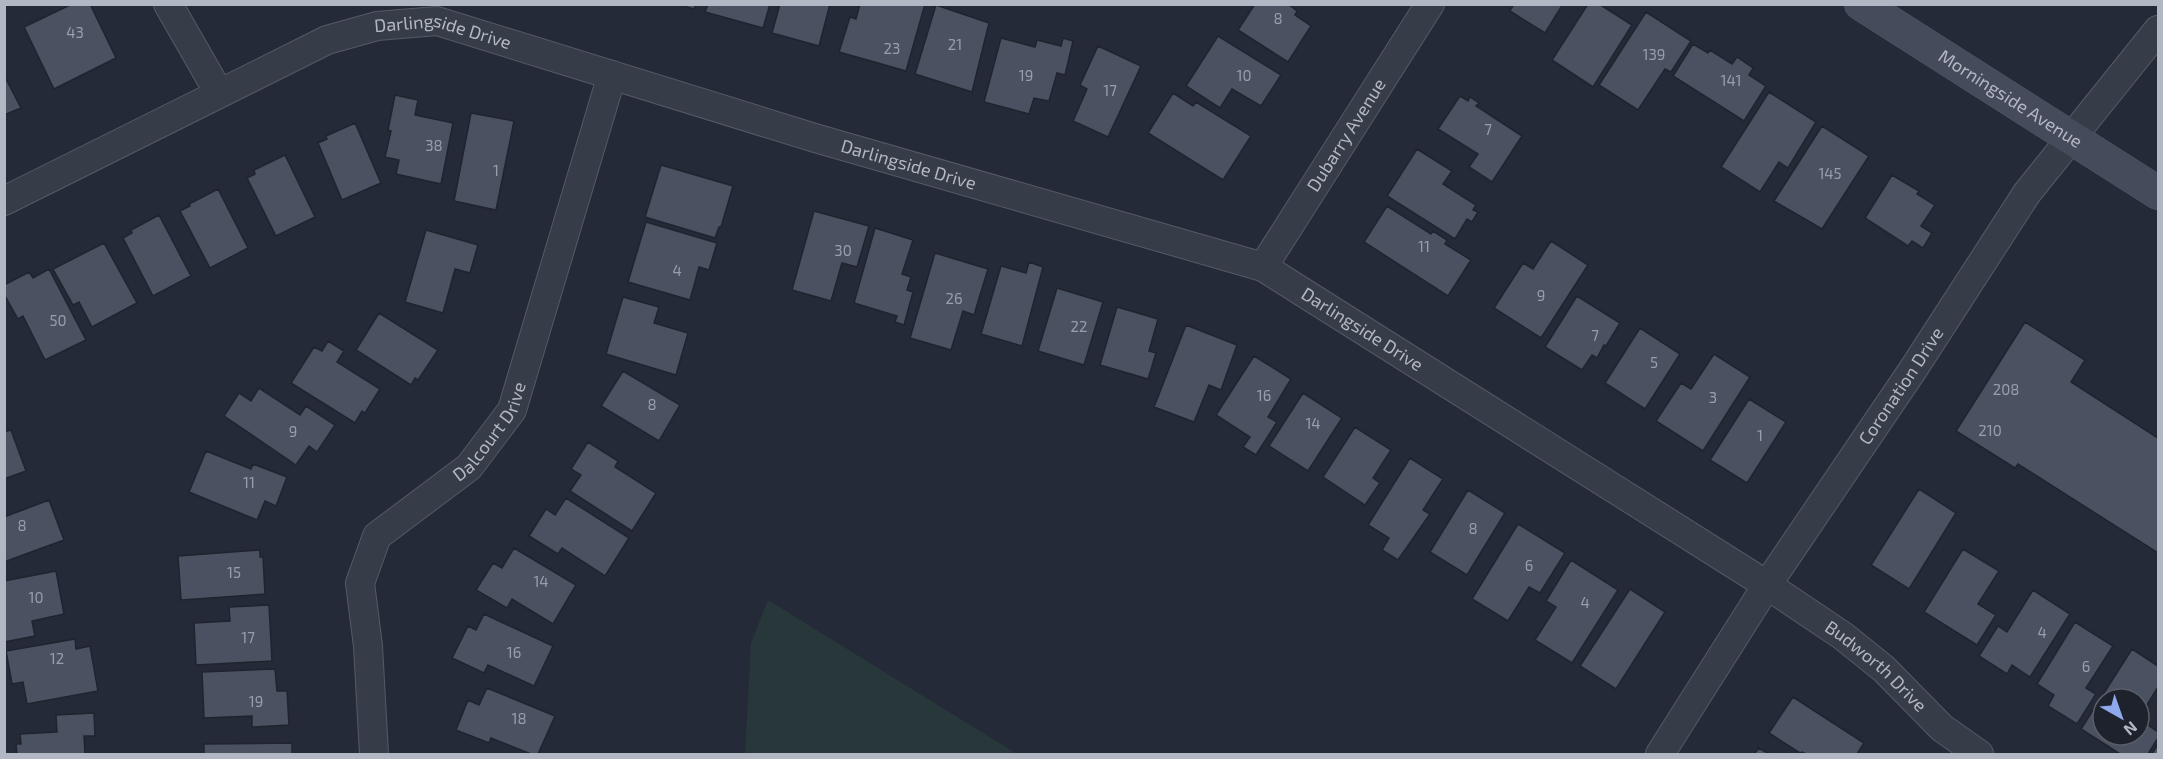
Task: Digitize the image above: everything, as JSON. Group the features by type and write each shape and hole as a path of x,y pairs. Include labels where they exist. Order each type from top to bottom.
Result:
{"main road":[{"name":"Morningside Avenue","path":"1861,4 2158,193"}],"street":[{"path":"168,4 219,93"},
{"name":"Dubarry Avenue","path":"1263,267 1430,4"},
{"name":"Darlingside Drive","path":"4,201 327,40 376,26 437,21 815,138 1263,267 1767,585"},
{"name":"Coronation Drive","path":"1660,754 1767,585 1914,368 2027,193 2158,30"},
{"name":"Dalcourt Drive","path":"374,754 368,646 360,583 377,536 469,467 512,410 612,75"},
{"name":"Budworth Drive","path":"1767,585 1843,636 1884,669 1942,729 1979,754"}],"shaded area":[{"path":"768,600 1017,754 745,754 751,643"}],"building":[{"path":"72,4 90,4 116,58 54,89 24,27"},
{"path":"677,4 696,4 694,9"},
{"path":"708,4 770,4 763,28 705,12"},
{"path":"780,4 830,4 819,46 772,33"},
{"path":"860,4 925,4 906,71 839,52 850,17 856,19"},
{"path":"1255,4 1288,4 1297,11 1295,15 1311,26 1288,62 1238,30"},
{"path":"1514,4 1563,4 1545,33 1510,11"},
{"path":"1588,4 1599,4 1632,25 1593,87 1552,60"},
{"path":"936,5 989,23 972,92 915,74"},
{"path":"1646,12 1691,41 1671,72 1665,69 1638,110 1599,85"},
{"path":"1218,36 1281,75 1261,106 1232,89 1220,108 1186,86"},
{"path":"1001,38 1035,47 1037,40 1061,46 1063,38 1073,41 1065,75 1057,73 1049,101 1034,98 1029,114 984,102"},
{"path":"1693,44 1708,53 1710,50 1732,64 1737,57 1753,68 1749,75 1766,86 1744,121 1673,76"},
{"path":"1098,46 1141,66 1108,137 1073,121 1087,89 1080,85"},
{"path":"4,75 21,108 4,115"},
{"path":"1769,92 1816,122 1788,168 1779,162 1760,192 1721,167"},
{"path":"1173,93 1193,106 1196,102 1251,136 1223,180 1148,133"},
{"path":"395,95 418,100 415,115 453,123 441,184 396,174 399,160 385,157"},
{"path":"1460,96 1468,101 1470,97 1479,103 1476,106 1522,136 1492,182 1469,167 1478,154 1438,129"},
{"path":"471,113 514,121 496,210 454,201"},
{"path":"355,123 381,183 342,200 318,143 327,139 326,136"},
{"path":"1822,126 1869,156 1822,229 1774,201"},
{"path":"1417,149 1452,171 1443,184 1476,205 1473,210 1478,212 1472,222 1467,219 1455,239 1387,196"},
{"path":"285,155 315,217 276,236 247,178 255,174 254,170"},
{"path":"661,165 733,186 721,227 715,238 645,217"},
{"path":"1892,175 1919,191 1917,194 1935,205 1921,226 1932,233 1923,248 1912,241 1908,246 1865,218"},
{"path":"218,189 248,248 210,268 180,211"},
{"path":"1387,206 1431,234 1433,231 1447,240 1445,244 1471,260 1448,296 1364,242"},
{"path":"814,211 869,226 857,267 842,263 831,301 792,290"},
{"path":"159,215 191,276 153,296 123,238 132,233 131,230"},
{"path":"646,222 717,243 709,270 699,267 690,300 628,282"},
{"path":"875,228 913,240 902,274 911,277 907,290 913,292 904,325 895,322 897,316 854,303"},
{"path":"426,230 478,245 470,273 455,269 443,313 405,302"},
{"path":"1551,241 1588,265 1541,338 1494,308 1523,263 1533,269"},
{"path":"104,243 137,303 92,327 79,302 73,305 53,269"},
{"path":"935,253 988,269 974,315 963,311 951,350 910,338"},
{"path":"1029,262 1043,267 1022,346 981,334 1001,266 1026,273"},
{"path":"49,269 86,340 45,360 23,316 18,319 4,294 4,285 29,272 33,278"},
{"path":"1057,288 1103,302 1084,365 1038,351"},
{"path":"1577,296 1620,323 1597,358 1592,355 1582,370 1545,347"},
{"path":"623,297 659,307 654,323 688,333 676,375 606,354"},
{"path":"1117,307 1158,319 1149,351 1156,353 1148,379 1100,365"},
{"path":"379,313 438,350 418,380 415,378 411,385 356,350"},
{"path":"2025,322 2085,360 2071,382 2158,438 2158,553 2018,464 2015,468 1956,431"},
{"path":"1186,325 1237,345 1221,390 1209,385 1194,422 1154,407"},
{"path":"1640,328 1680,354 1645,409 1605,383"},
{"path":"328,341 344,351 337,362 380,389 365,413 362,411 355,423 291,383 314,347 322,351"},
{"path":"1714,354 1750,377 1703,451 1656,421 1681,383 1691,389"},
{"path":"1254,356 1291,379 1268,417 1277,422 1256,455 1243,447 1250,437 1216,415"},
{"path":"623,371 680,405 659,441 601,406"},
{"path":"259,388 300,415 306,406 335,425 317,452 309,446 296,465 224,416 239,393 251,401"},
{"path":"1303,393 1342,418 1308,471 1269,446"},
{"path":"1749,399 1786,422 1747,483 1710,460"},
{"path":"1355,427 1391,450 1373,478 1380,483 1365,505 1323,477"},
{"path":"11,430 26,471 4,479 4,432"},
{"path":"588,442 618,461 615,467 656,493 632,531 570,491 581,475 571,469"},
{"path":"206,451 251,469 253,464 287,477 276,506 265,501 257,520 189,492"},
{"path":"1410,458 1443,479 1423,510 1430,514 1398,560 1382,550 1389,538 1368,525"},
{"path":"1919,489 1956,513 1909,589 1871,565"},
{"path":"1468,490 1505,513 1467,575 1430,552"},
{"path":"566,498 629,538 605,576 562,548 558,554 529,536 546,509 555,515"},
{"path":"49,500 64,540 4,562 4,517"},
{"path":"1518,524 1565,553 1540,593 1529,587 1508,621 1472,599"},
{"path":"514,548 576,585 553,624 512,599 507,608 476,590 493,563 502,568"},
{"path":"1963,549 1999,571 1978,604 1996,615 1977,645 1924,612"},
{"path":"260,550 260,557 263,557 265,594 181,600 178,556"},
{"path":"1571,560 1618,590 1572,663 1535,640 1556,607 1546,601"},
{"path":"56,571 64,614 32,621 35,636 4,642 4,581"},
{"path":"1630,589 1665,612 1616,689 1580,666"},
{"path":"2033,590 2070,614 2030,677 2012,665 2007,674 1979,656 1998,626 2007,632"},
{"path":"269,605 272,661 196,665 194,623 230,621 229,607"},
{"path":"484,614 553,646 534,686 488,665 484,673 452,658 468,626 476,630"},
{"path":"2075,622 2113,646 2086,688 2091,691 2091,702 2077,724 2048,706 2054,695 2037,684"},
{"path":"75,639 76,649 90,646 98,691 27,704 23,682 12,684 6,651"},
{"path":"2132,649 2158,666 2158,687 2151,698 2151,687 2108,687"},
{"path":"275,669 277,691 287,691 289,725 252,727 252,716 204,718 202,672"},
{"path":"487,688 555,716 538,754 531,754 491,738 489,743 456,730 468,700 479,705"},
{"path":"1793,697 1864,743 1857,754 1800,753 1769,733"},
{"path":"94,713 95,736 84,736 85,754 17,754 16,744 21,744 20,734 57,732 56,715"},
{"path":"2091,713 2091,735 2081,729"},
{"path":"2151,727 2158,732 2158,738 2148,754 2120,754 2109,747 2151,747"},
{"path":"292,743 292,754 204,754 204,744"},
{"path":"2158,744 2158,754 2152,754"},
{"path":"1759,748 1769,754 1754,754"}]}
